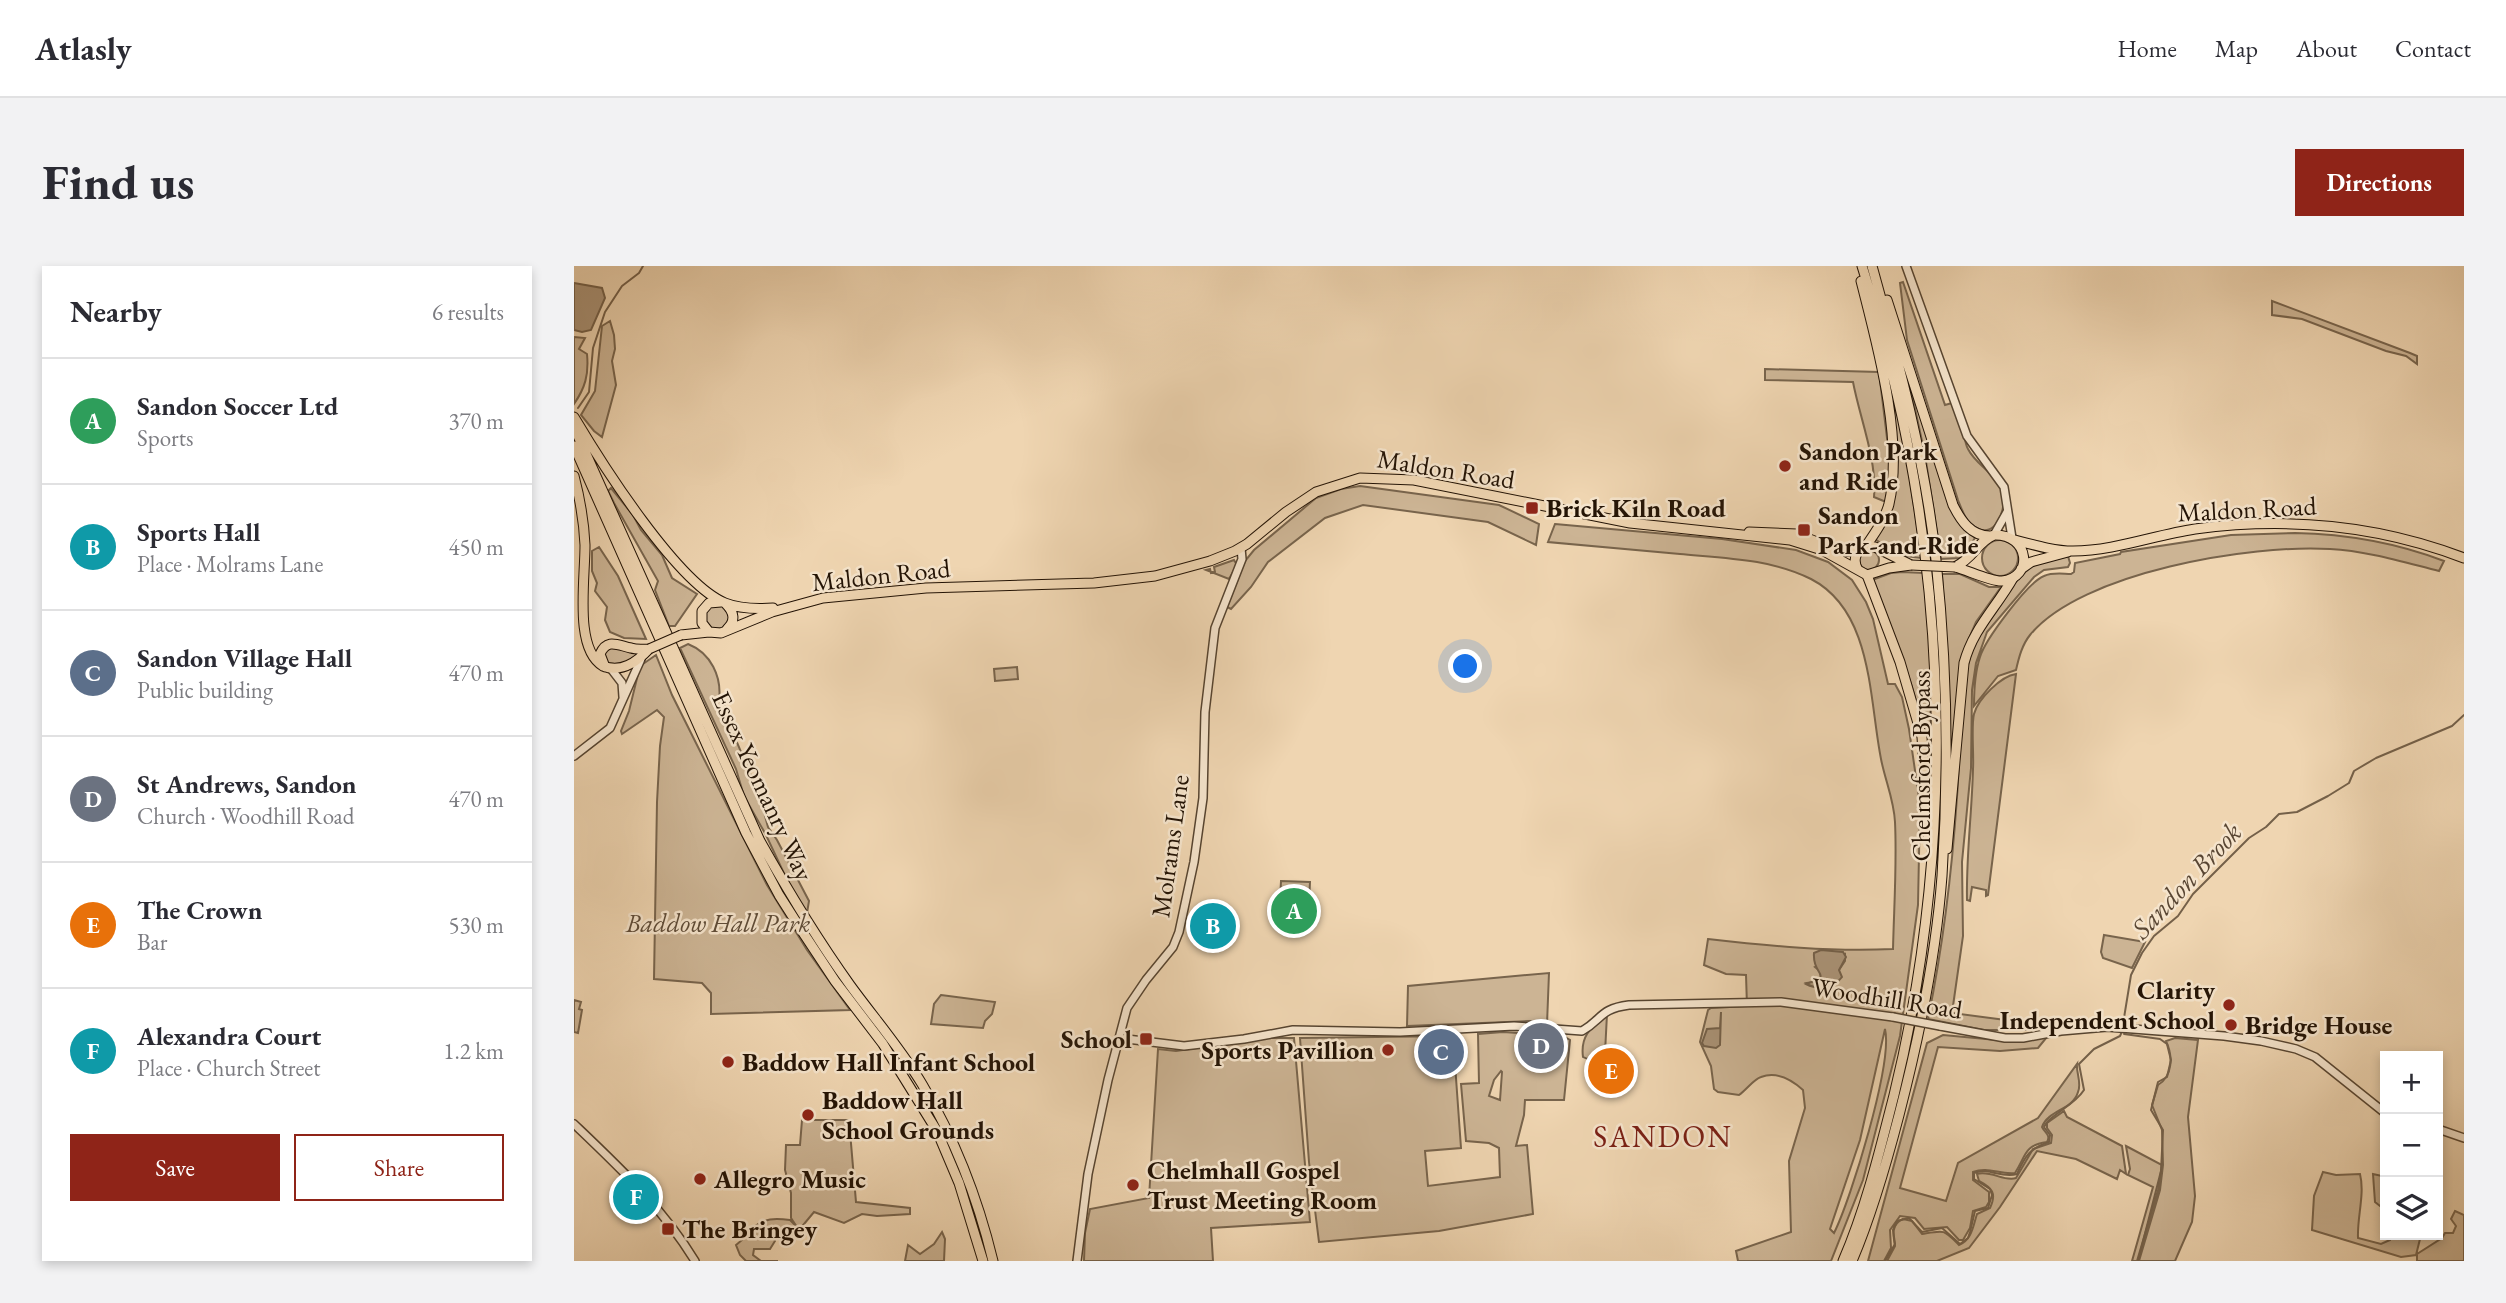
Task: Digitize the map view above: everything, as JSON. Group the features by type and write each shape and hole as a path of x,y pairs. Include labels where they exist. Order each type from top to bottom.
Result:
{"main road":[{"path":"1860,266 1881,371 1893,451 1893,474 1888,505 1880,526 1854,560 1863,573 1900,662 1922,737 1929,886"},
{"name":"Chelmsford Bypass","path":"1848,1259 1874,1171 1918,984 1936,795 1936,727 1927,558 1899,403 1860,266"},
{"path":"1873,266 1891,310 1953,505 1969,529 1983,536 2014,539 2024,554 2021,569 1977,631 1964,663 1950,833 1942,877"},
{"name":"Chelmsford Bypass","path":"1848,1259 1886,1165 1910,1070 1927,984 1942,877 1946,735 1936,559 1914,423 1873,266"},
{"path":"574,417 622,492 681,567 732,610 733,619 727,630 717,634 709,632 681,635"},
{"name":"Essex Yeomanry Way","path":"574,427 760,841 816,935 922,1084 951,1138 968,1180 993,1261"},
{"name":"Essex Yeomanry Way","path":"574,446 746,833 800,928 835,981 883,1044 937,1132 959,1183 983,1261"},
{"path":"574,476 584,538 576,636 589,659 608,668 625,667 646,652 681,635 701,617 706,605 713,602 725,603"},
{"name":"Maldon Road","path":"727,630 796,605 824,598 926,587 1123,581 1155,576 1200,564 1241,548 1316,492 1346,480 1372,477 1414,480 1477,491 1630,523 1737,534 1809,545 1863,573"},
{"name":"Maldon Road","path":"2021,569 2031,562 2072,551 2193,530 2295,523 2320,524 2385,535 2464,558"},
{"name":"Maldon Road","path":"1737,534 1786,533 1805,536 1842,552 1862,548"},
{"path":"1955,567 1966,561 1992,535"},
{"name":"Maldon Road","path":"2014,539 2041,547 2072,551"},
{"path":"1862,548 1879,549 1910,565"},
{"path":"1978,548 1977,564 1984,575"},
{"path":"1878,572 1884,562 1879,549"},
{"path":"1863,573 1910,565 1955,567 1999,582 2013,578"},
{"name":"Maldon Road","path":"725,603 761,609 796,605"},
{"path":"701,617 703,626 709,632"},
{"path":"608,668 600,654 610,643 646,652"}],"street":[{"path":"1906,266 1967,436 2004,487 2014,539"},
{"path":"1992,535 2007,512"},
{"name":"Molrams Lane","path":"1077,1261 1088,1174 1127,1008 1172,947 1179,932 1194,862 1203,798 1205,712 1215,628 1242,559 1241,548"},
{"path":"574,756 610,728 636,667 646,652"},
{"path":"608,668 622,684 623,701"},
{"name":"Woodhill Road","path":"1119,1038 1184,1045 1244,1039 1293,1030 1400,1032 1514,1026 1577,1031 1584,1030 1597,1016 1609,1009 1629,1006 1781,1002 1893,1017 2005,1038 2107,1027 2224,1036 2296,1049 2315,1057 2380,1109"},
{"path":"574,1124 633,1181 695,1261"},
{"path":"2443,1131 2464,1138"}],"green space":[{"path":"1903,282 1945,405 1952,403 1968,449 2001,488 2001,516 1988,530 1972,525 1958,500 1907,340 1900,283"},
{"path":"2272,301 2417,356 2417,364 2406,356 2302,319 2272,315"},
{"path":"610,321 614,335 612,361 616,385 602,437 581,415 595,391 602,326"},
{"path":"574,337 585,338 579,349 587,354 587,368 585,381 574,404"},
{"path":"1765,369 1879,372 1890,463 1886,502 1874,497 1871,454 1853,382 1765,380"},
{"path":"1909,381 1965,529 1975,538 1961,558 1941,559 1925,455"},
{"path":"1889,382 1902,428 1922,558 1897,553 1875,539 1892,503"},
{"path":"1360,486 1499,505 1539,524 1536,545 1488,522 1363,505 1325,518 1268,562 1251,587 1231,609 1227,607 1245,561 1254,550 1316,498 1341,489"},
{"path":"611,488 662,555 672,578 697,594 675,626 669,626 655,590 658,581 614,503 608,491"},
{"path":"1555,524 1722,539 1796,550 1828,562 1852,580 1873,619 1888,684 1895,684 1902,697 1909,729 1920,805 1918,905 1900,1036 1863,1180 1831,1261 1738,1261 1736,1251 1791,1232 1789,1161 1805,1108 1803,1090 1789,1080 1767,1075 1758,1078 1739,1095 1718,1092 1714,1089 1711,1066 1700,1042 1708,1010 1747,1006 1746,975 1726,974 1704,965 1708,939 1800,948 1893,949 1896,854 1894,814 1881,759 1865,659 1857,634 1846,612 1831,593 1811,579 1780,567 1730,558 1548,542","holes":["1845,954 1838,983 1820,989 1807,983 1819,981 1820,971 1815,967","1885,1029 1886,1046 1877,1100 1860,1162 1834,1233 1830,1229 1860,1140"]},
{"path":"2295,533 2371,541 2444,561 2439,571 2358,552 2330,549 2257,551 2170,566 2127,579 2087,594 2054,613 2027,639 2016,670 1998,676 1974,706 1976,675 1984,649 1998,625 2018,600 2044,576 2071,574 2074,572 2075,563 2121,552 2231,535"},
{"path":"2000,540 2013,545 2018,558 2013,571 2000,576 1987,571 1982,558 1987,545"},
{"path":"599,547 618,576 646,639 624,638 610,632 605,620 607,607 595,591 597,583 592,571 592,551"},
{"path":"1869,550 1876,553 1879,560 1876,567 1869,570 1862,567 1859,560 1862,553"},
{"path":"2068,556 2068,567 2044,570 2034,577 1987,632 1976,663 1972,690 1971,768 1962,862 1963,936 1952,1013 2021,1022 2033,1027 2030,1030 1984,1030 1928,1019 1946,908 1955,825 1964,683 1973,648 1983,627 2019,578 2041,562"},
{"path":"1234,560 1237,565 1229,579 1213,573 1214,567"},
{"path":"1902,572 1924,573 1930,654 1931,770 1928,770 1915,697 1872,580"},
{"path":"1942,574 1960,574 1989,587 2001,587 1976,622 1968,641 1952,775 1948,775 1948,678"},
{"path":"717,605 728,612 729,617 722,628 717,629 706,622 705,617 712,606"},
{"path":"688,644 703,653 717,675 719,700 733,719 733,733 760,797 768,827 809,901 807,913 796,899 744,796 736,769 680,648"},
{"path":"610,646 639,654 622,665 607,663 604,654"},
{"name":"Baddow Hall Park","path":"656,655 672,695 767,885 807,950 850,1010 711,1014 711,993 702,983 654,979 657,802 664,717 657,710 622,734 621,731 640,666"},
{"path":"1017,667 1018,679 995,681 994,669"},
{"path":"2016,674 1988,895 1986,896 1986,890 1972,887 1970,901 1967,900 1967,884 1974,714 1991,689"},
{"path":"1281,881 1310,882 1308,922 1279,920"},
{"path":"2104,935 2145,942 2132,968 2103,958 2101,952"},
{"path":"1549,973 1547,1024 1531,1021 1407,1026 1408,986"},
{"path":"941,995 995,1002 992,1014 985,1021 983,1028 931,1024 934,1004"},
{"path":"574,1000 581,1002 579,1009 582,1010 578,1033 574,1032"},
{"path":"1607,1014 1603,1057 1583,1057 1585,1037"},
{"path":"1503,1032 1563,1036 1570,1040 1564,1100 1525,1100 1516,1146 1527,1145 1533,1214 1439,1231 1319,1242 1309,1162 1300,1038 1453,1036 1461,1148 1425,1151 1428,1186 1500,1177 1499,1148 1489,1143 1466,1141 1461,1084 1479,1083 1478,1034","holes":["1502,1072 1500,1100 1489,1096 1494,1080"]},
{"path":"1943,1035 2018,1042 2047,1037 2038,1048 2000,1051 1938,1047 1900,1188 1946,1201 1958,1163 2038,1118 2077,1064 2078,1092 2071,1103 2045,1121 2042,1127 2048,1136 2047,1142 2039,1143 2030,1149 2015,1173 1984,1170 1973,1172 1973,1180 1989,1192 1989,1202 1986,1207 1973,1211 1970,1228 1963,1240 1959,1240 1947,1227 1924,1229 1915,1218 1900,1216 1890,1230 1891,1248 1884,1261 1868,1261 1927,1043"},
{"path":"1267,1038 1294,1038 1310,1222 1211,1228 1213,1261 1084,1261 1085,1233 1090,1209 1149,1198 1158,1049 1176,1051"},
{"path":"2175,1038 2198,1040 2188,1117 2195,1196 2192,1222 2175,1261 2139,1261 2160,1190 2163,1165 2162,1130 2152,1105 2158,1085 2169,1071 2170,1053 2166,1041"},
{"path":"2064,1111 2067,1117 2122,1146 2126,1174 2120,1170 2117,1179 2076,1159 2037,1151 1969,1248 1937,1261 1887,1261 1895,1246 1895,1227 1903,1219 1912,1221 1922,1234 1943,1232 1959,1245 1967,1240 1977,1214 1990,1208 1993,1198 1992,1192 1979,1181 1977,1174 2016,1178 2033,1149 2051,1143 2052,1135 2047,1123"},
{"path":"802,1120 849,1120 856,1202 910,1208 910,1214 862,1214 844,1223 814,1212 791,1240 783,1230 778,1229 782,1235 770,1231 775,1241 770,1249 754,1249 753,1255 761,1261 746,1261 736,1245 749,1234 754,1235 753,1228 766,1221 790,1220 797,1227 791,1218 791,1193 785,1170 786,1145 800,1145"},
{"path":"2126,1146 2162,1165 2158,1190 2137,1261 2132,1261 2153,1187 2128,1175 2130,1169"},
{"path":"2323,1172 2336,1175 2360,1174 2362,1189 2358,1238 2381,1244 2390,1240 2420,1240 2416,1255 2401,1257 2312,1230 2314,1196"},
{"path":"2373,1174 2380,1176 2380,1206 2375,1202"},
{"path":"2455,1211 2464,1215 2464,1261 2417,1261 2417,1254 2443,1240 2445,1233 2453,1233 2456,1226 2451,1219"},
{"path":"942,1232 945,1239 944,1261 905,1261 908,1245 920,1254 934,1244"}],"shaded area":[{"path":"574,283 602,288 605,298 591,330 574,330"},
{"path":"1821,950 1843,952 1846,957 1839,970 1842,977 1830,986 1820,988 1806,984 1821,976 1814,961 1814,953"},
{"path":"1721,1012 1720,1045 1716,1048 1704,1046 1702,1043 1707,1029 1720,1028"}],"waterway":[{"path":"578,408 589,392 593,348 605,312 622,286 639,273 643,266"},
{"name":"Sandon Brook","path":"2123,1024 2131,975 2142,953 2154,936 2178,916 2193,894 2249,838 2279,814 2297,812 2349,783 2354,771 2376,758 2452,726 2464,715"},
{"name":"Sandon Brook","path":"1885,1261 1895,1244 1893,1230 1897,1221 1909,1218 1922,1232 1942,1228 1960,1244 1968,1238 1975,1211 1988,1208 1992,1195 1990,1189 1974,1179 1974,1173 1985,1171 2017,1174 2029,1154 2049,1142 2050,1135 2044,1127 2047,1123 2084,1090 2079,1064 2094,1049 2120,1036 2123,1029"},
{"path":"2124,1034 2160,1039 2167,1044 2171,1060 2167,1077 2158,1082 2151,1110 2163,1130 2161,1171 2138,1261"}],"place":[{"name":"Sandon Park and Ride","path":"1785,466"},
{"name":"Brick Kiln Road","path":"1532,508"},
{"name":"Sandon Park-and-Ride","path":"1804,530"},
{"name":"Sandon Soccer Ltd","path":"1294,911"},
{"name":"Sports Hall","path":"1213,926"},
{"name":"Clarity Independent School","path":"2229,1005"},
{"name":"Bridge House","path":"2231,1025"},
{"name":"School","path":"1146,1039"},
{"name":"St Andrews, Sandon","path":"1541,1046"},
{"name":"Sports Pavillion","path":"1388,1050"},
{"name":"Sandon Village Hall","path":"1441,1052"},
{"name":"Baddow Hall Infant School","path":"728,1062"},
{"name":"The Crown","path":"1611,1071"},
{"name":"Baddow Hall School Grounds","path":"808,1115"},
{"name":"Allegro Music","path":"700,1179"},
{"name":"Chelmhall Gospel Trust Meeting Room","path":"1133,1185"},
{"name":"Alexandra Court","path":"636,1197"},
{"name":"The Bringey","path":"668,1229"}],"district":[{"name":"SANDON","path":"1663,1136"}]}
